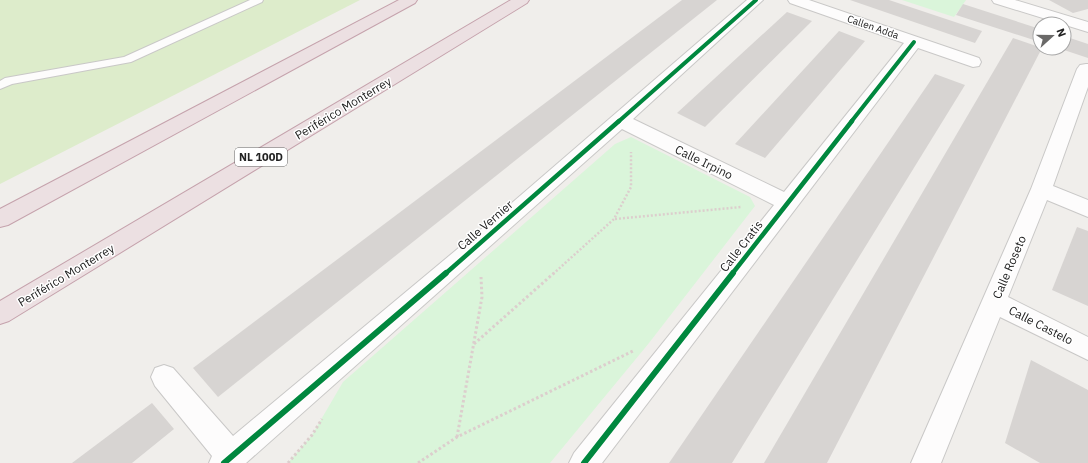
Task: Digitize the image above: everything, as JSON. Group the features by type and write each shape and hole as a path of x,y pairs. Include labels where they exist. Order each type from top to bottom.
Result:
{"highway":[{"path":"0,219 410,0"},
{"name":"Periférico Monterrey","path":"0,314 522,0"}],"street":[{"name":"Calle Vernier","path":"228,460 499,227 756,0"},
{"path":"999,0 1088,27"},
{"name":"Callen Adda","path":"806,2 973,62"},
{"name":"Calle Cratis","path":"584,463 914,42"},
{"name":"Calle Roseto","path":"926,463 1041,190 1081,102 1086,69"},
{"name":"Calle Irpino","path":"619,120 788,203"},
{"path":"1041,190 1088,209"},
{"name":"Calle Castelo","path":"994,302 1088,349"},
{"path":"164,377 228,460"}],"lane":[{"path":"0,85 9,81 127,60 258,0"}],"path":[{"path":"474,344 614,219 631,187 631,144"},
{"path":"614,219 748,206"},
{"path":"457,437 482,297 480,269"},
{"path":"418,463 457,437 642,346"},
{"path":"288,463 312,435 324,415"}],"green space":[{"path":"0,0 360,0 0,184"},
{"path":"902,0 966,0 954,17"},
{"path":"631,137 750,197 755,206 649,343 550,463 288,463 312,435 343,382 615,144"}],"building":[{"path":"682,0 717,0 218,397 193,368"},
{"path":"850,0 889,0 982,31 975,43"},
{"path":"1049,0 1088,0 1088,9 1073,13"},
{"path":"963,4 1032,26 1032,39 956,15"},
{"path":"787,12 812,21 705,127 677,113"},
{"path":"839,31 865,41 765,158 735,144"},
{"path":"1013,38 1032,45 1032,56 1038,56 827,463 764,463"},
{"path":"1072,39 1088,44 1088,58 1072,53"},
{"path":"935,74 965,85 732,463 669,463"},
{"path":"1077,227 1088,231 1088,306 1052,290"},
{"path":"1031,360 1088,390 1088,463 1040,463 1005,443"},
{"path":"152,403 174,429 132,463 72,463"}],"cycle path":[{"path":"224,463 499,227 756,0"},
{"path":"584,463 914,42"}]}
